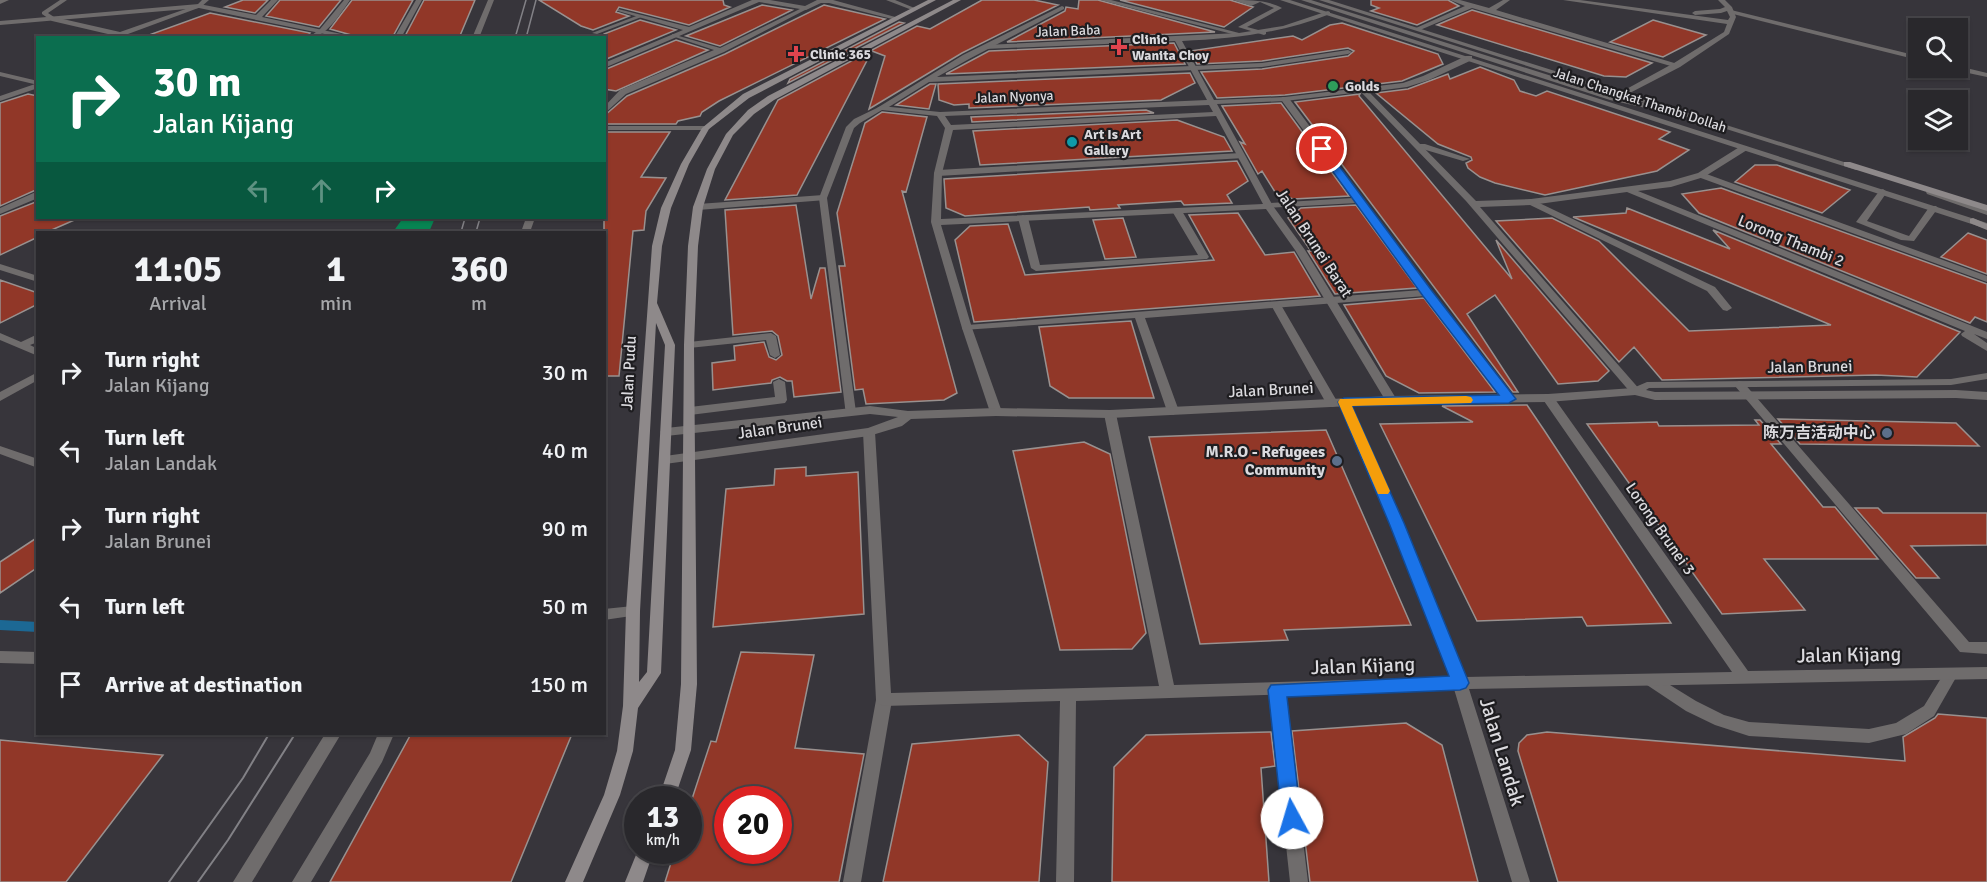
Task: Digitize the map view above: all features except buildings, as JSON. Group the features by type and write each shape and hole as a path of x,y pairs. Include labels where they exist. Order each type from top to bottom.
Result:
{"main road":[{"path":"671,786 683,750 689,684 689,345 693,246 698,207 711,169 730,134 751,112 771,98 958,0"},
{"name":"Jalan Pudu","path":"574,882 612,795 625,751 631,706 633,611 652,301 657,246 666,208 685,164 706,128 746,96 930,1"},
{"path":"1973,221 1987,226"},
{"path":"631,706 654,673 670,345 652,301"},
{"path":"634,882 641,864"}],"street":[{"path":"0,2 6,0"},
{"path":"64,0 44,13 52,19 128,36"},
{"path":"120,34 199,6 206,0"},
{"path":"257,18 275,0"},
{"path":"314,36 322,30 347,0"},
{"path":"398,36 419,0"},
{"path":"476,36 491,0"},
{"path":"606,65 759,0 806,8"},
{"path":"889,0 914,9"},
{"path":"1103,0 1240,30 1279,8 1261,0 1251,4 1236,0"},
{"path":"1135,0 1240,30"},
{"name":"Jalan Changkat Thambi Dollah","path":"1284,0 1973,221"},
{"path":"1304,0 1613,98 1712,122"},
{"name":"Jalan Changkat Thambi Dollah","path":"1322,0 1987,210"},
{"path":"1453,0 1677,65"},
{"path":"1490,11 1507,0"},
{"path":"1566,0 1731,15"},
{"path":"1589,0 1688,13 1731,15"},
{"path":"1624,94 1677,65 1727,33 1731,15 1721,0"},
{"path":"606,110 623,92 721,50 819,2 829,1 896,18"},
{"path":"1418,29 1472,5"},
{"path":"0,22 199,6 348,36"},
{"path":"850,412 824,198 850,127 985,47 1062,8"},
{"path":"620,10 688,29"},
{"path":"1688,13 1717,11 1908,56"},
{"name":"Jalan Baba","path":"985,47 1177,39 1240,30 1264,33 1303,24 1328,13"},
{"path":"595,33 641,16"},
{"path":"674,35 721,50"},
{"name":"Jalan Brunei Barat","path":"1177,39 1269,206 1332,302 1391,400"},
{"path":"930,80 1193,69 1290,62 1347,52"},
{"name":"Jalan Nyonya","path":"881,108 940,114 1285,99 1404,85 1426,78 1469,58"},
{"path":"1968,71 1987,75"},
{"path":"0,74 36,83"},
{"path":"0,99 36,85"},
{"path":"1363,90 1422,146 1475,204 1635,392"},
{"path":"1285,99 1509,399"},
{"path":"940,114 949,128 938,173 936,222 967,328 996,412"},
{"path":"949,128 1217,114"},
{"path":"606,128 706,128"},
{"path":"1422,146 1466,159"},
{"path":"1475,204 1531,202 1671,184 1701,175 1744,148"},
{"path":"938,173 1241,156"},
{"path":"1701,175 1881,235 1987,279"},
{"name":"Lorong Thambi 2","path":"1630,191 1939,319 1987,336"},
{"path":"1883,192 1861,222 1881,235 1911,239 1933,208"},
{"path":"0,211 36,195"},
{"path":"698,207 824,198"},
{"path":"936,222 1359,200"},
{"path":"1531,202 1711,289 1727,308"},
{"path":"1023,218 1036,268 1204,256 1177,210"},
{"path":"0,267 36,278"},
{"path":"967,328 1428,293"},
{"name":"Jalan Landak","path":"1276,305 1338,402 1396,523 1460,683 1521,882"},
{"path":"1139,315 1173,411"},
{"name":"Lorong Thambi 2","path":"1939,319 1987,348"},
{"path":"0,336 36,352"},
{"path":"689,345 771,336 775,356"},
{"path":"23,345 36,338"},
{"path":"0,397 36,376"},
{"name":"Jalan Brunei","path":"1635,392 1647,386 1943,382 1987,376"},
{"path":"690,411 781,399 779,382"},
{"path":"1943,382 1956,394"},
{"path":"1739,384 1965,648 1987,648"},
{"name":"Jalan Brunei","path":"666,432 870,410 908,415 996,412 1110,414 1338,402 1548,398 1635,392 1654,396 1956,394 1987,396"},
{"name":"Lorong Brunei 3","path":"1548,398 1745,679"},
{"path":"1110,414 1168,693"},
{"name":"Jalan Brunei","path":"665,460 869,432 898,423 908,415"},
{"path":"852,882 884,700 869,432"},
{"path":"0,450 36,463"},
{"path":"606,615 633,611"},
{"path":"0,657 36,658"},
{"name":"Jalan Kijang","path":"884,700 1460,683 1987,673"},
{"path":"1652,681 1720,720 1749,729 1869,736 1900,729 1929,711 1951,674"},
{"path":"1277,690 1299,882"},
{"path":"1065,882 1068,695"},
{"path":"242,882 332,735"},
{"path":"301,882 376,757 386,735"}],"green space":[{"path":"402,219 435,219 429,231 394,231"}],"waterway":[{"path":"0,625 36,627"}],"tram line":[{"path":"516,36 526,0"},
{"path":"527,36 536,0"},
{"path":"461,231 465,219"},
{"path":"476,231 480,219"},
{"path":"169,882 243,778 268,735"},
{"path":"198,882 228,840 294,735"}],"slow traffic":[{"path":"1383,491 1344,402 1466,400"}],"place":[{"name":"Clinic Wanita Choy","path":"1119,47"},
{"name":"Clinic 365","path":"796,54"},
{"name":"Golds","path":"1333,86"},
{"name":"Art Is Art Gallery","path":"1072,142"},
{"name":"陈万吉活动中心","path":"1887,433"},
{"name":"M.R.O - Refugees Community","path":"1337,461"}],"route":[{"path":"1292,818 1277,690 1460,683 1396,523 1344,402 1509,399 1322,149"}]}
